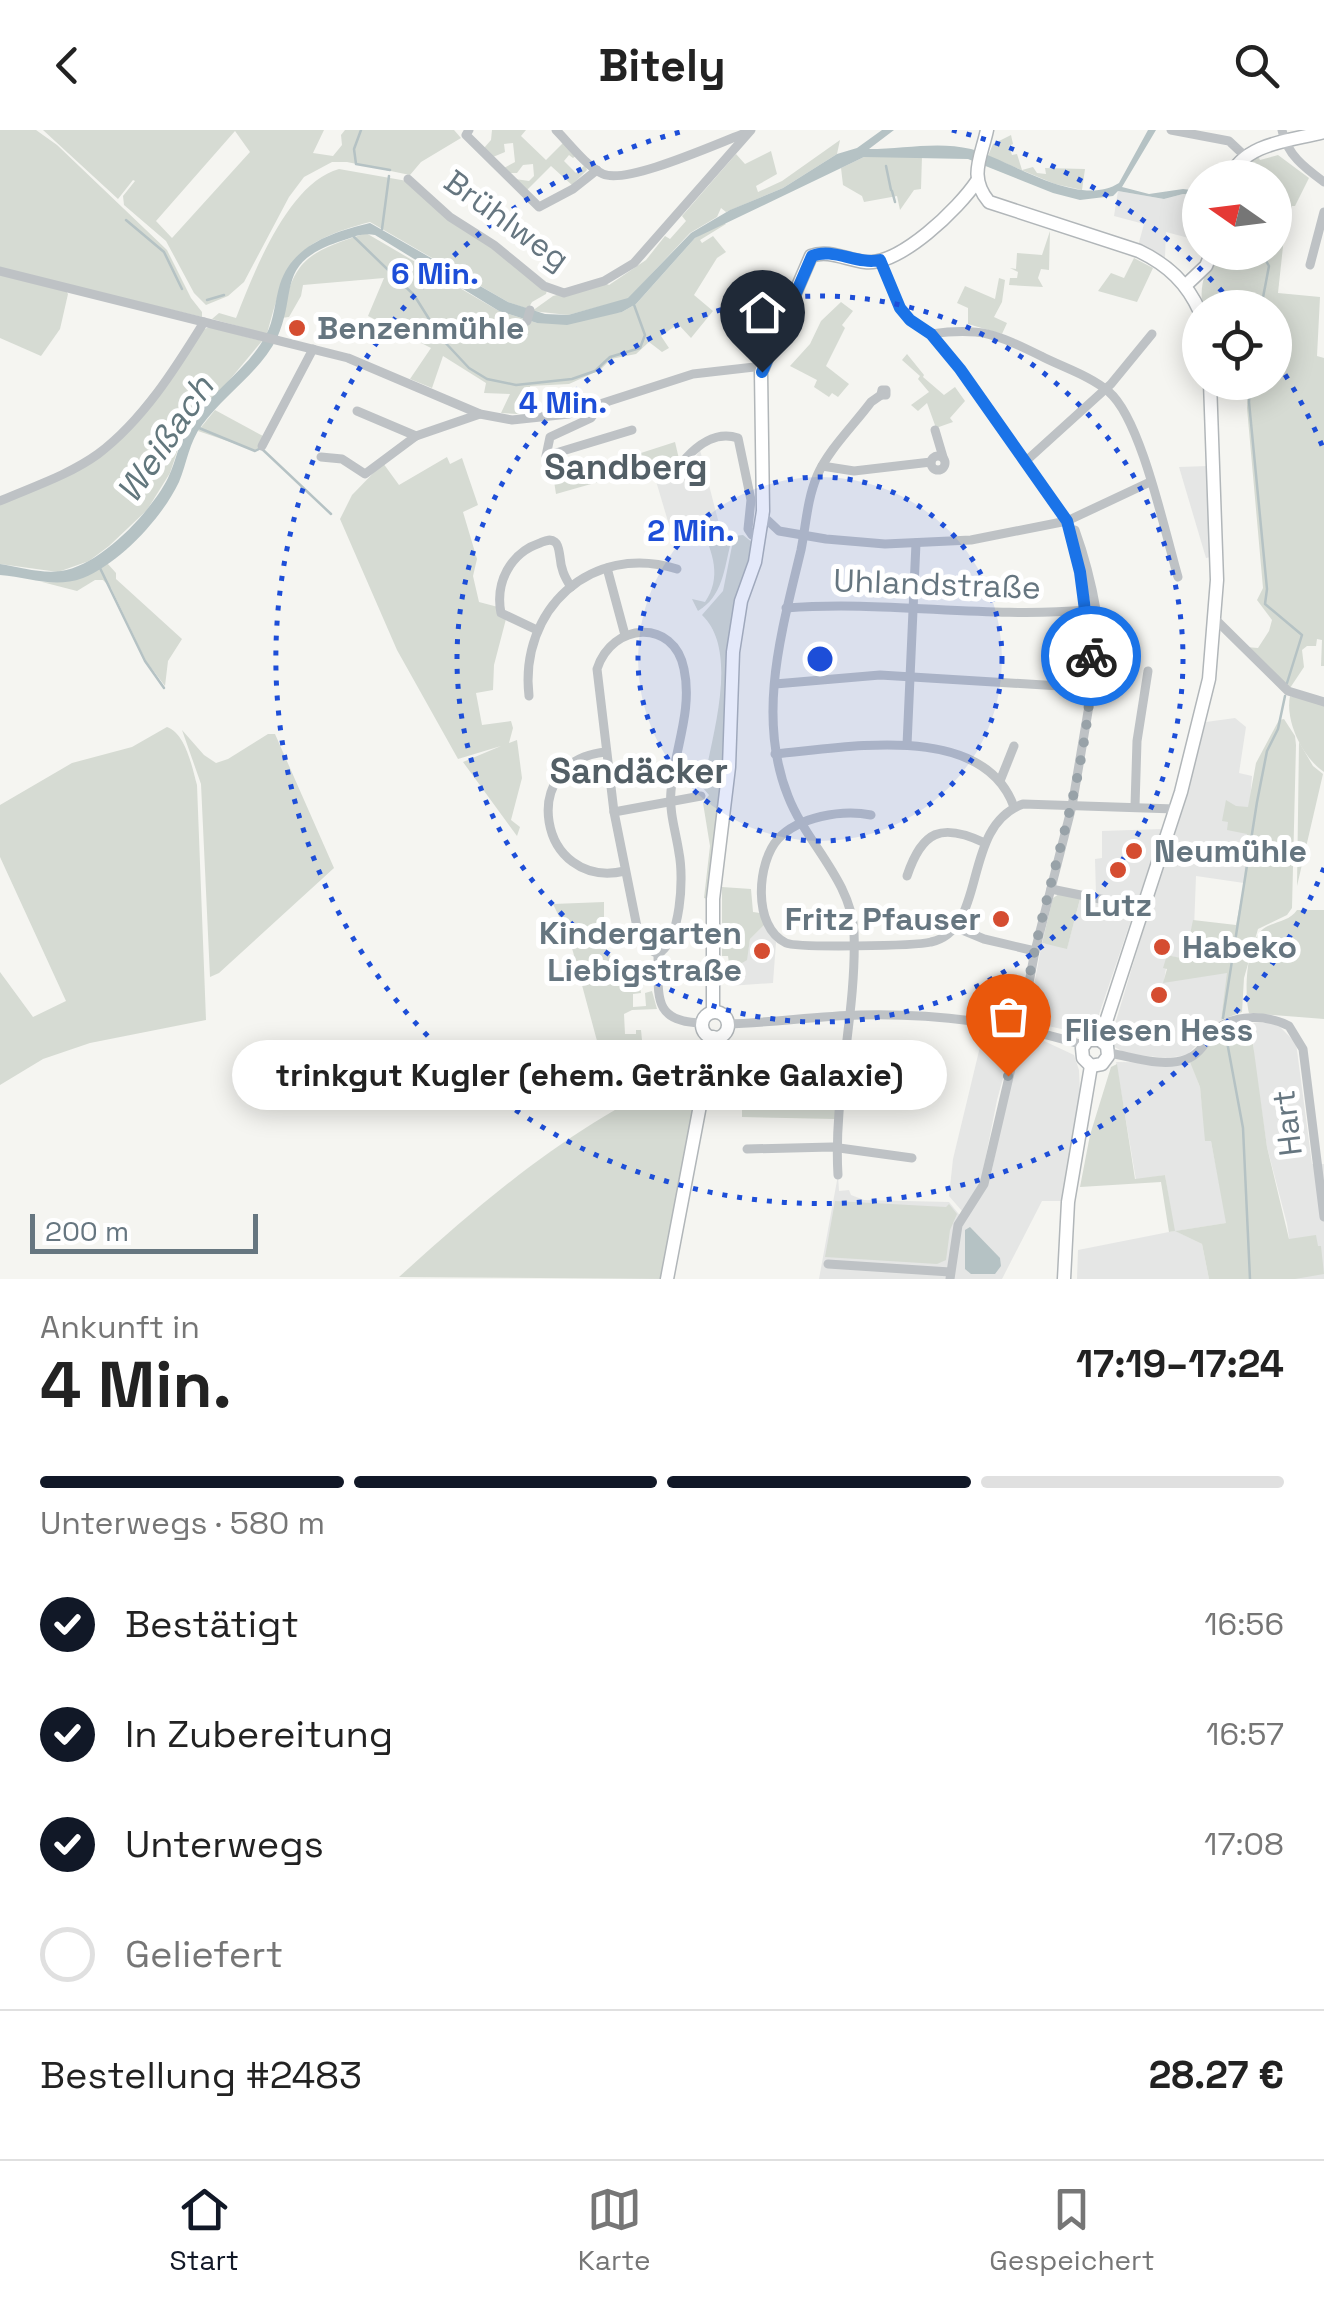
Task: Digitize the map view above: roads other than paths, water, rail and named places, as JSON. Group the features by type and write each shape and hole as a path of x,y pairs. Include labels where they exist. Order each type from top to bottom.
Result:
{"street":[{"path":"556,130 597,170 614,176 634,174 750,131"},
{"path":"565,140 574,130"},
{"path":"987,130 976,166 977,181 992,204"},
{"path":"1172,130 1229,141 1245,156"},
{"name":"Brühlweg","path":"408,179 450,217 494,245 544,286 564,292 604,281 634,263 750,131"},
{"path":"465,132 539,207 573,190 597,170"},
{"path":"1242,160 1283,137 1324,132"},
{"path":"1283,137 1301,165 1324,182"},
{"path":"658,954 663,1010 678,1021 702,1023 713,1012 712,899 730,767 735,636 740,601 760,540 763,516 763,366 812,256 821,252 868,262 880,260 912,243 958,208 977,181"},
{"path":"958,208 992,204 1139,251 1162,263 1188,290"},
{"path":"1310,266 1324,212"},
{"path":"828,1264 950,1276 958,1224 984,1184 1034,951 1072,806 1092,688 1099,672 1097,626 1084,556 1074,527 931,334 900,308 880,260"},
{"path":"1186,286 1202,270"},
{"path":"0,272 348,358 480,414 524,422 600,406 674,378 763,366"},
{"path":"527,321 530,310"},
{"path":"0,501 97,454 156,394 204,322"},
{"path":"931,334 983,331 1105,389 1130,418 1178,578"},
{"path":"1026,461 1105,389 1152,334"},
{"path":"262,446 312,350"},
{"path":"838,1175 854,931 843,891 800,824 775,754 772,729 786,608 804,518 822,466 871,402 881,395"},
{"path":"1100,1040 1175,809 1204,704 1216,620 1210,400"},
{"path":"600,406 590,418 550,437 546,456 632,430"},
{"path":"357,411 416,436"},
{"path":"321,457 342,460 364,474 416,436 480,414"},
{"path":"822,466 854,470 931,462 934,469 942,470 946,464 935,430"},
{"path":"686,458 702,441 727,435 738,438 751,500 748,529 760,540"},
{"path":"763,516 779,531 871,543 971,540 1067,521 1150,482"},
{"path":"1067,521 1086,610 1092,688"},
{"path":"760,540 779,531"},
{"path":"537,630 501,613 501,584 508,568 524,549 546,540 558,544 562,573 571,586"},
{"path":"906,745 916,543"},
{"path":"529,696 528,668 537,630 553,604 571,586 607,568 646,563 677,569"},
{"path":"607,568 625,635"},
{"name":"Uhlandstraße","path":"786,608 860,605 1049,613 1086,610"},
{"path":"1216,620 1288,691 1324,702"},
{"path":"642,632 659,636 678,652 684,667 686,711 670,802 680,854 680,881 674,934 658,954 646,948 639,937 614,812 597,669 607,648 625,635 642,632"},
{"path":"1135,806 1137,741 1148,671"},
{"path":"775,684 839,677 910,676 1092,688"},
{"path":"775,754 906,745 956,755 981,766 1000,781 1014,807"},
{"path":"1000,781 1014,746"},
{"path":"606,752 583,757 562,772 550,793 548,823 556,844 573,862 598,872 626,870"},
{"path":"614,812 701,796"},
{"path":"871,815 833,815 800,824 779,837 764,866 763,907 768,922 787,943 930,942 947,935 963,916 984,843 998,820 1014,807 1040,803 1175,809"},
{"path":"907,876 916,851 935,834 955,832 984,843"},
{"path":"1051,888 1110,902"},
{"path":"955,926 984,939 1034,951"},
{"path":"702,1023 705,1032 713,1037 723,1034 727,1024 723,1015 713,1012"},
{"path":"727,1024 850,1016 962,1021 1083,1046"},
{"name":"Hart","path":"1109,1054 1177,1060 1192,1057 1230,1021 1262,1018 1289,1026 1303,1049 1324,1218"},
{"path":"667,1279 713,1037"},
{"path":"1090,1040 1100,1040 1108,1046 1109,1054 1102,1064 1091,1066 1083,1058 1083,1046 1090,1040"},
{"path":"1064,1279 1074,1158 1091,1066"},
{"path":"750,1092 766,1084 922,1091"},
{"path":"747,1150 838,1148 912,1158"}],"waterway":[{"path":"361,130 354,149 356,164 390,170"},
{"path":"886,166 891,190"},
{"path":"382,229 389,176"},
{"path":"892,191 895,202"},
{"path":"126,220 164,252 182,289"},
{"path":"352,235 414,295 441,338 469,368 487,379 516,385 572,379 595,371 610,357 640,348 645,335 633,302"},
{"path":"1264,290 1268,270"},
{"path":"207,300 224,295"},
{"path":"1249,400 1267,589 1265,604 1302,635 1287,683"},
{"name":"Weißach","path":"199,428 255,451 261,448 331,514"},
{"path":"99,566 145,661 164,688"},
{"path":"1223,1018 1257,802 1267,751 1278,729 1285,696"},
{"path":"1225,1031 1243,1128 1250,1279"}],"place":[{"name":"Benzenmühle","path":"297,328"},
{"name":"Neumühle","path":"1134,851"},
{"name":"Lutz","path":"1118,870"},
{"name":"Fritz Pfauser","path":"1001,919"},
{"name":"Habeko","path":"1162,947"},
{"name":"Kindergarten Liebigstraße","path":"762,951"},
{"name":"Fliesen Hess","path":"1159,995"},
{"name":"trinkgut Kugler (ehem. Getränke Galaxie)","path":"1008,1076"}],"district":[{"name":"Sandberg","path":"626,467"},
{"name":"Sandäcker","path":"639,771"}]}
